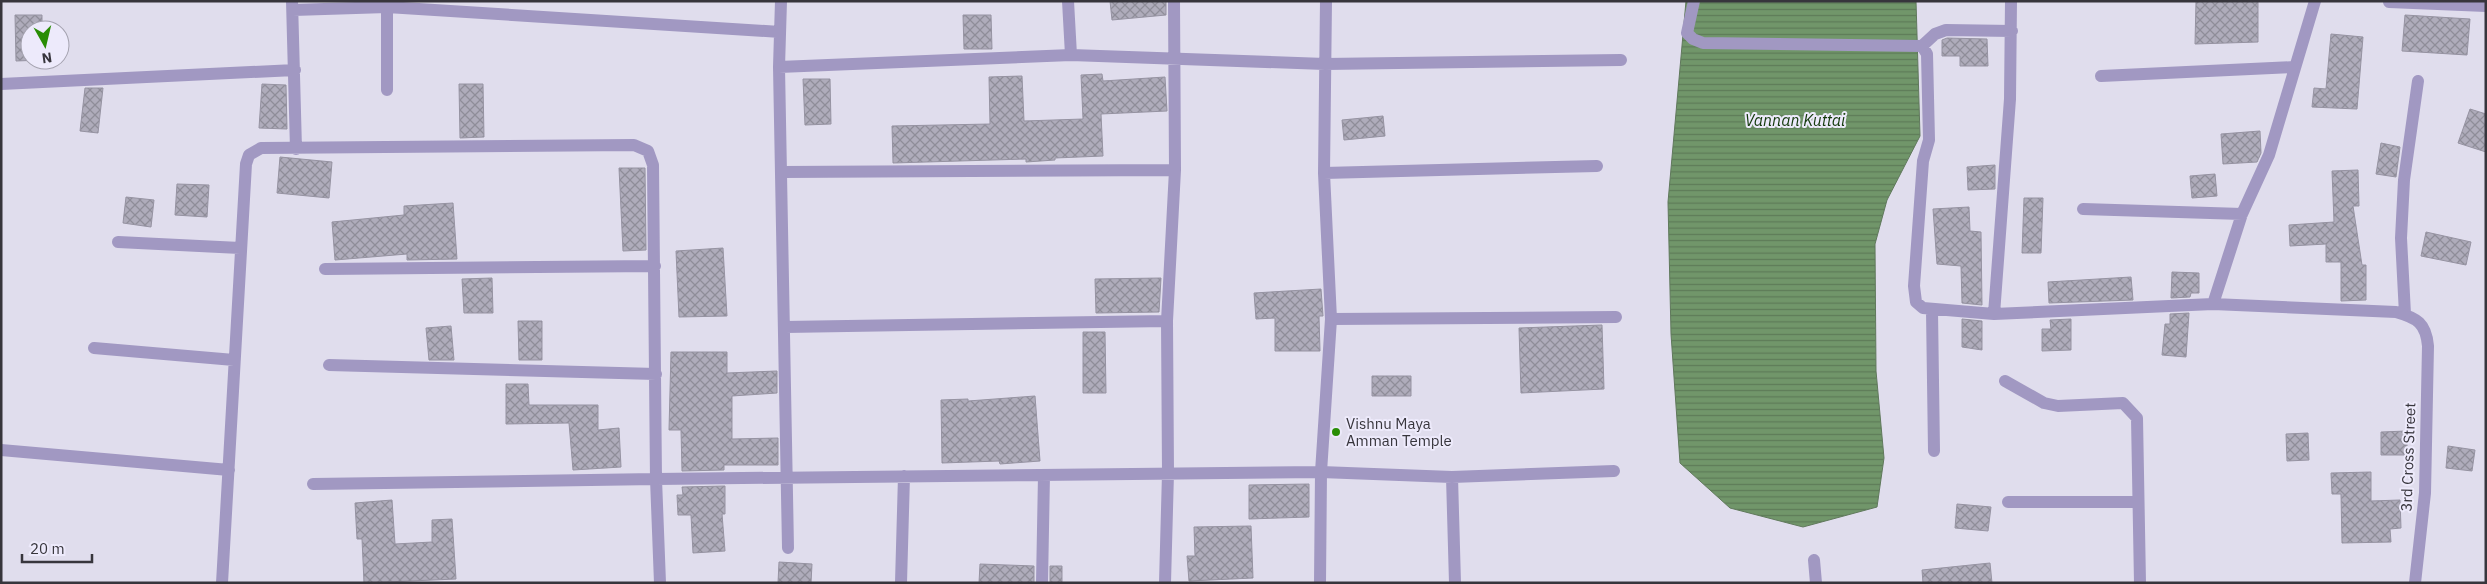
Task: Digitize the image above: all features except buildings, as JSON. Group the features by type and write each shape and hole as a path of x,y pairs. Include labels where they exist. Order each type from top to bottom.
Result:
{"street":[{"path":"781,1 779,67 788,548"},
{"path":"1068,1 1071,55"},
{"path":"1165,583 1168,473 1167,321 1175,170 1174,1"},
{"path":"1320,583 1321,472 1331,318 1324,173 1326,1"},
{"path":"1694,1 1687,33 1693,39 1703,43 1922,46 1935,34 1946,30 2012,32"},
{"path":"1994,314 2010,99 2012,1"},
{"path":"2213,304 2242,214 2269,155 2315,1"},
{"path":"2389,2 2486,6"},
{"path":"296,149 292,6 387,4 780,32"},
{"path":"387,4 387,90"},
{"path":"1922,46 1927,54 1929,140 1923,161 1914,286 1916,302 1923,308 1932,311 1994,314 2213,304 2389,311 2405,314 2401,238 2404,180 2418,81"},
{"path":"779,67 1071,55 1325,64 1621,60"},
{"path":"2101,76 2295,68"},
{"path":"1,84 295,70"},
{"path":"222,583 240,248 248,155 261,148 634,145 648,151 653,165 656,479 660,583"},
{"path":"1324,173 1597,166"},
{"path":"782,172 1175,170"},
{"path":"2083,209 2242,214"},
{"path":"118,242 240,248"},
{"path":"325,269 655,266"},
{"path":"1932,311 1934,451"},
{"name":"3rd Cross Street","path":"2405,314 2422,325 2427,333 2425,493 2415,583"},
{"path":"1331,318 1616,317"},
{"path":"784,327 1167,321"},
{"path":"94,348 234,360"},
{"path":"329,365 656,374"},
{"path":"2005,380 2044,402 2058,406 2122,403 2137,418 2140,583"},
{"path":"1,450 229,470"},
{"path":"313,484 1321,472 1452,477 1614,471"},
{"path":"1042,583 1044,475"},
{"path":"901,583 904,476"},
{"path":"1452,477 1455,583"},
{"path":"2008,502 2138,502"},
{"path":"1814,560 1816,583"}],"water":[{"name":"Vannan Kuttai","path":"1686,1 1916,1 1920,136 1887,200 1875,244 1876,371 1884,458 1877,507 1803,527 1730,508 1680,463 1671,334 1668,202"}],"place":[{"name":"Vishnu Maya Amman Temple","path":"1336,432"}]}
